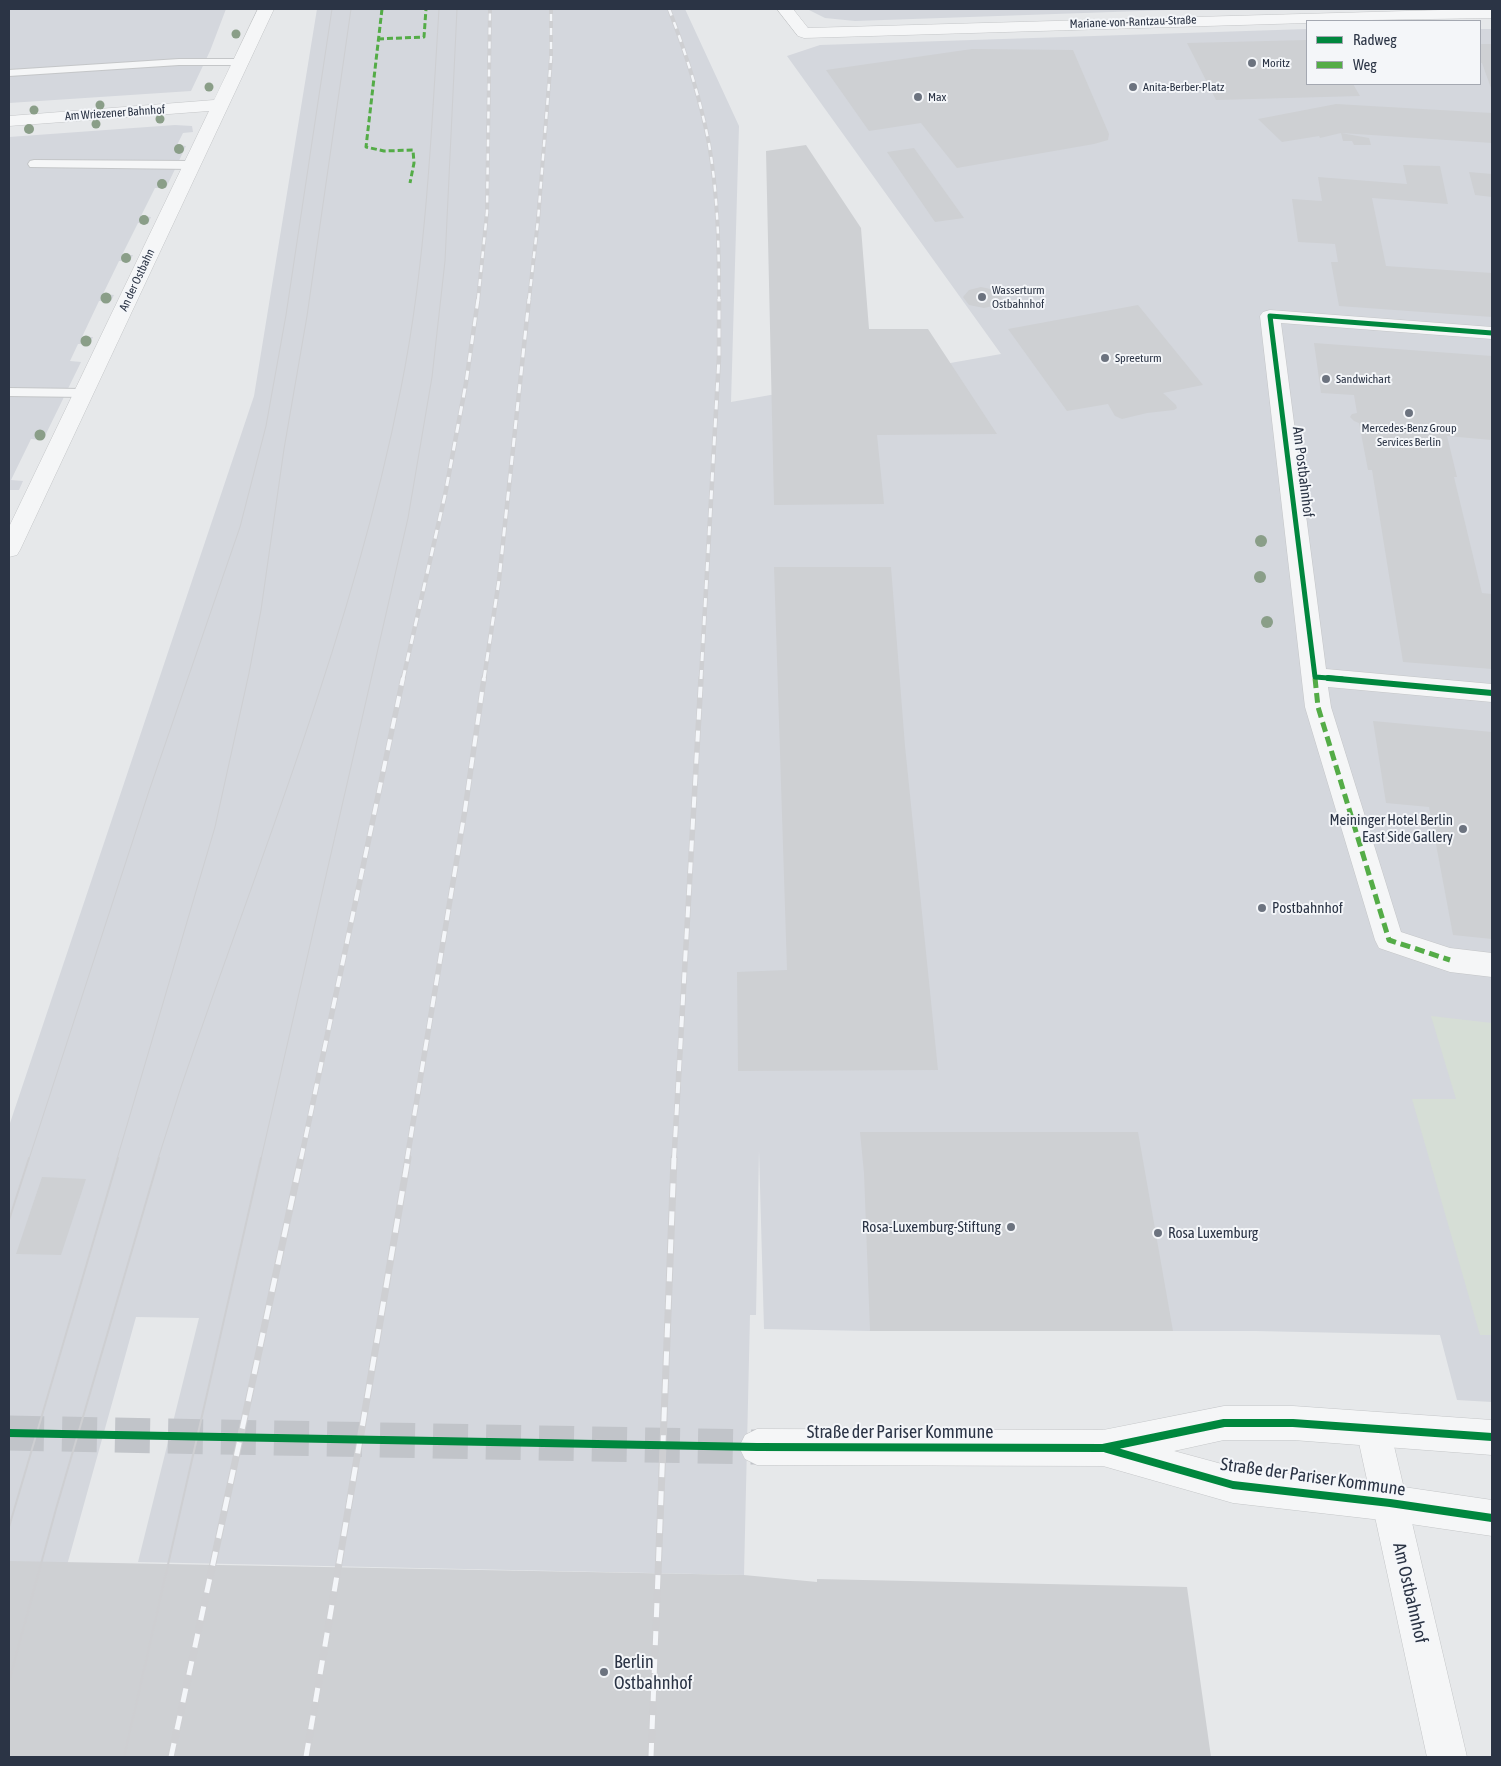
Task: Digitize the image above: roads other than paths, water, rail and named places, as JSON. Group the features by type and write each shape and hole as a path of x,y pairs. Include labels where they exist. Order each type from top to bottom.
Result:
{"street":[{"name":"An der Ostbahn","path":"9,550 266,9"},
{"name":"Mariane-von-Rantzau-Straße","path":"785,9 804,33 1234,14 1492,13"},
{"name":"Am Wriezener Bahnhof","path":"9,121 221,105"},
{"name":"Am Postbahnhof","path":"1492,333 1270,316 1318,707 1389,940 1450,960 1492,965"},
{"path":"1315,677 1492,693"},
{"name":"Straße der Pariser Kommune","path":"757,1447 1103,1448 1224,1423 1293,1423 1492,1437"},
{"name":"Am Ostbahnhof","path":"1373,1430 1447,1757"},
{"name":"Straße der Pariser Kommune","path":"1103,1448 1232,1485 1390,1503 1492,1518"}],"lane":[{"path":"9,73 179,62 241,62"},
{"path":"34,164 192,165"},
{"path":"9,392 84,393"}],"tunnel":[{"path":"9,1433 757,1447"}],"tram line":[{"path":"29,1159 149,791 240,527 266,426 286,315 332,9"},
{"path":"117,1159 215,827 249,673 261,610 284,449 307,316 351,9"},
{"path":"158,1159 181,1087 273,828 332,654 358,566 381,477 401,388 422,247 439,9"},
{"path":"261,1159 408,518 432,377 445,261 457,9"},
{"path":"9,1220 29,1158"},
{"path":"9,1527 118,1158"},
{"path":"9,1681 56,1509 159,1158"},
{"path":"124,1757 261,1158"}],"railway":[{"path":"478,300 487,212 490,9"},
{"path":"529,300 538,220 551,58 551,9"},
{"path":"669,9 692,76 709,144 714,183 719,261 719,357 701,679"},
{"path":"403,679 445,495 466,383 478,299"},
{"path":"484,679 499,580 529,299"},
{"path":"301,1159 403,678"},
{"path":"407,1159 465,810 484,678"},
{"path":"674,1159 701,678"},
{"path":"171,1757 301,1158"},
{"path":"306,1757 408,1158"},
{"path":"651,1757 674,1158"}],"place":[{"name":"Moritz","path":"1252,63"},
{"name":"Anita-Berber-Platz","path":"1133,87"},
{"name":"Max","path":"918,97"},
{"name":"Wasserturm Ostbahnhof","path":"982,297"},
{"name":"Spreeturm","path":"1105,358"},
{"name":"Sandwichart","path":"1326,379"},
{"name":"Mercedes-Benz Group Services Berlin","path":"1409,413"},
{"name":"Meininger Hotel Berlin East Side Gallery","path":"1463,829"},
{"name":"Postbahnhof","path":"1262,908"},
{"name":"Rosa-Luxemburg-Stiftung","path":"1011,1227"},
{"name":"Rosa Luxemburg","path":"1158,1233"},
{"name":"Berlin Ostbahnhof","path":"604,1672"}]}
